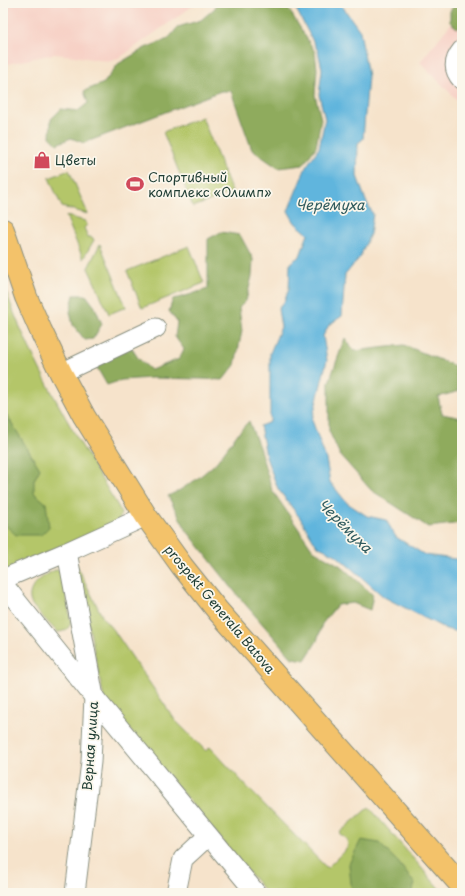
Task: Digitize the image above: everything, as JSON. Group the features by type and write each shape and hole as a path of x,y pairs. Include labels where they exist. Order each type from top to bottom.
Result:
{"main road":[{"name":"prospekt Generala Batova","path":"3,230 26,297 40,331 84,416 146,516 182,566 218,611 462,886"}],"street":[{"path":"462,50 456,60 455,68 458,76 462,80"},
{"path":"61,373 156,328"},
{"path":"3,579 146,516"},
{"name":"Верная улица","path":"67,552 94,697 91,762 75,893"},
{"path":"3,584 256,893"},
{"path":"176,893 183,859 208,836"}],"shaded area":[{"path":"3,3 197,3 122,56 112,61 54,54 3,65"},
{"path":"462,10 462,105 420,62"}],"green space":[{"path":"216,3 285,3 315,52 317,69 315,95 321,119 316,147 303,165 278,168 252,150 231,91 221,91 84,143 71,138 57,144 50,137 51,119 61,109 78,111 88,103 84,91 104,83 118,64 145,48 168,39 178,27 201,20 215,8"},
{"path":"456,3 462,3 462,25 457,28 450,22 450,11"},
{"path":"202,117 232,192 193,207 163,132"},
{"path":"69,170 88,214 62,207 49,178"},
{"path":"66,216 85,221 87,225 84,228 88,237 92,237 94,240 83,259"},
{"path":"221,232 240,235 253,259 252,276 246,301 239,308 242,331 235,365 223,380 151,378 122,380 107,385 96,366 131,347 138,358 151,370 179,359 184,349 175,337 177,322 169,311 173,299 208,289 208,239"},
{"path":"100,244 126,307 109,314 88,268"},
{"path":"189,246 204,283 142,308 127,271"},
{"path":"3,282 19,325 41,372 79,441 119,508 121,514 119,520 3,573"},
{"path":"74,295 86,295 95,307 102,324 93,339 85,340 73,325 70,312"},
{"path":"345,338 354,351 404,345 455,366 459,391 438,397 442,414 462,418 462,523 428,527 371,490 340,455 329,431 329,382"},
{"path":"3,409 40,469 34,480 34,493 46,503 49,527 41,535 16,535 3,523"},
{"path":"249,421 260,450 272,490 313,550 341,566 373,595 370,610 353,603 337,605 322,624 317,641 305,660 292,658 239,597 187,531 168,496 197,479 215,464"},
{"path":"76,564 103,618 117,635 175,720 206,751 210,747 327,868 348,847 347,840 339,833 369,807 443,893 266,893 104,699"},
{"path":"55,570 62,570 71,623 66,630 60,632 57,632 36,609 31,603 30,597 36,583 45,575"},
{"path":"361,840 379,843 398,862 415,884 411,893 352,893 349,864"}],"water":[{"name":"Черёмуха","path":"293,3 340,3 360,31 368,76 363,139 358,143 357,176 366,201 373,214 370,234 360,257 345,275 342,316 329,325 323,336 327,360 312,420 326,459 330,482 347,503 367,516 386,520 396,537 425,555 462,559 462,633 446,629 384,597 336,555 317,546 300,518 278,489 267,460 260,426 270,422 270,353 281,327 278,309 284,302 289,289 290,263 300,256 308,234 295,223 288,211 306,167 319,148 325,119 319,95 322,69 318,51"}],"place":[{"name":"Цветы","path":"42,160"},
{"name":"Спортивный комплекс «Олимп»","path":"135,184"}]}
